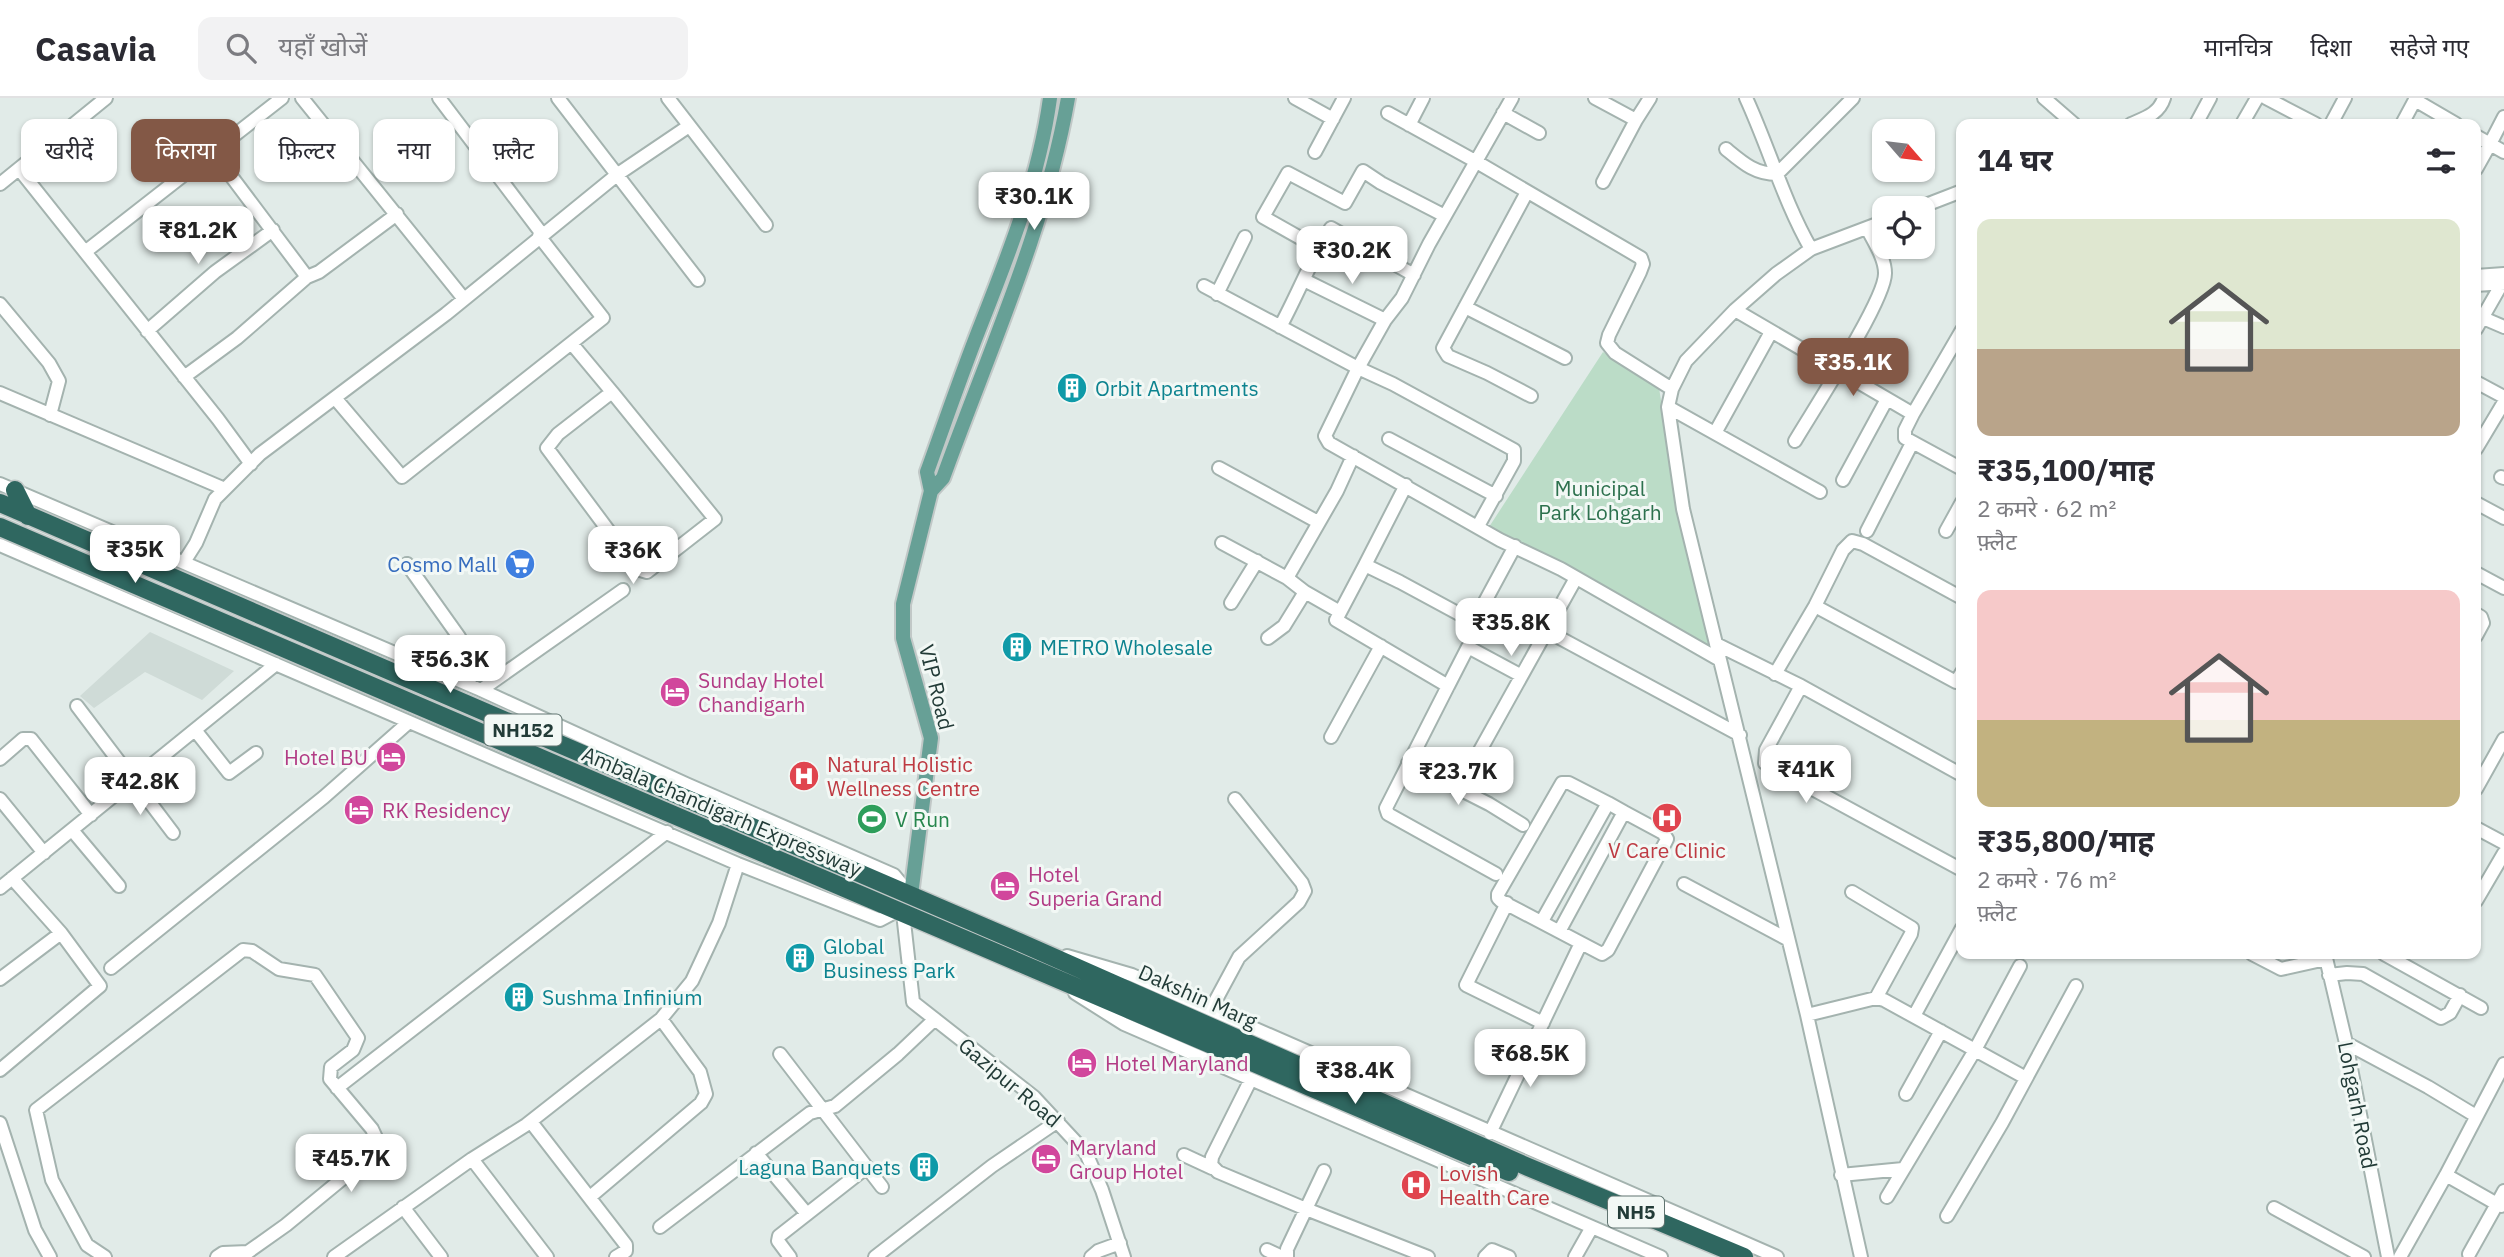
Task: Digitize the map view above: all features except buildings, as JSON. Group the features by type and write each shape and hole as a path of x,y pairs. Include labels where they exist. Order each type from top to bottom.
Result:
{"highway":[{"path":"8,487 28,516"},
{"name":"Ambala Chandigarh Expressway","path":"0,503 1020,942"},
{"name":"Ambala Chandigarh Expressway","path":"3,535 1040,972"},
{"name":"Dakshin Marg","path":"1020,942 1525,1172 1744,1257"},
{"name":"NH5","path":"1040,972 1525,1172 1712,1257"}],"main road":[{"path":"931,491 927,472 1006,263 1044,137 1050,98"},
{"path":"931,491 943,478 1020,271 1046,195 1068,98"},
{"name":"VIP Road","path":"911,895 931,738 903,638 902,604 931,491"}],"street":[{"path":"0,184 106,98"},
{"path":"240,131 282,98"},
{"path":"302,98 464,299"},
{"path":"335,398 402,477 603,318 439,98"},
{"path":"558,98 698,280"},
{"path":"667,98 766,225"},
{"path":"1296,98 1333,119"},
{"path":"1315,152 1344,98"},
{"path":"1409,125 1423,98"},
{"path":"1512,98 1402,298 1385,320 1358,368 1325,436 1329,443 1500,540 1576,578 1720,660"},
{"path":"1595,98 1636,120"},
{"path":"1603,182 1650,98"},
{"path":"1746,98 1792,213 1811,249"},
{"path":"1777,174 1853,98"},
{"path":"2044,98 2068,119"},
{"path":"2143,119 2152,115 2161,106 2164,98"},
{"path":"2199,119 2210,98"},
{"path":"2245,119 2257,98"},
{"path":"2266,98 2306,119"},
{"path":"2334,119 2345,98"},
{"path":"2405,119 2415,99 2448,119"},
{"path":"1388,113 1642,258 1640,272 1607,343 1615,353 1672,388"},
{"path":"1503,113 1539,133"},
{"path":"2481,160 2504,117"},
{"path":"184,562 196,543 215,499 251,464 464,299 618,174 689,126"},
{"path":"2481,139 2504,152"},
{"path":"1726,149 1745,165 1759,172 1777,174"},
{"path":"19,169 251,464"},
{"path":"1318,248 1263,217 1288,173 1345,203 1363,171 1445,216"},
{"path":"85,252 175,182"},
{"path":"236,182 307,277"},
{"path":"1527,192 1443,348 1448,356 1531,396"},
{"path":"1935,201 1956,193"},
{"path":"184,377 237,338 307,277 319,272 397,214"},
{"path":"1861,1257 1807,1015 1683,509 1668,407 1672,388 1686,361 1735,310 1776,274 1811,249 1872,226"},
{"path":"1280,327 1318,248 1331,228 1414,275"},
{"path":"1795,441 1863,325 1886,275 1883,260 1867,228"},
{"path":"147,331 215,272 273,230"},
{"path":"1217,294 1245,237"},
{"path":"2481,277 2504,280"},
{"path":"1304,280 1385,320"},
{"path":"2481,284 2504,280"},
{"path":"2481,319 2504,280"},
{"path":"1204,286 1514,450 1514,461 1478,526"},
{"path":"0,304 49,363 60,381 50,415"},
{"path":"1465,307 1566,358"},
{"path":"1735,310 1913,414"},
{"path":"2481,322 2504,327"},
{"path":"1716,433 1771,332"},
{"path":"1956,340 1904,434 1912,443 1956,466"},
{"path":"572,344 715,519 647,572 637,569 547,448 558,434 611,392"},
{"path":"2481,386 2504,399 2481,440"},
{"path":"0,393 225,489"},
{"path":"1843,480 1887,399"},
{"path":"1668,407 1820,492"},
{"path":"1389,439 1496,496"},
{"path":"1867,531 1912,443"},
{"path":"1287,578 1337,491 1353,456"},
{"path":"1219,468 1318,522"},
{"path":"1406,485 1336,620 1448,686"},
{"path":"8,487 481,690 894,875 911,895"},
{"path":"2481,506 2504,518"},
{"path":"1946,531 1956,513"},
{"path":"3,535 276,664 738,864 880,920 900,912"},
{"path":"1775,674 1815,606 1843,550 1852,541 1863,544 1956,595"},
{"path":"1222,543 1287,578 1340,612"},
{"path":"1364,565 1474,622 1515,546"},
{"path":"1231,603 1257,561"},
{"path":"407,564 458,636 477,668 467,684"},
{"path":"2481,576 2504,588"},
{"path":"1477,756 1576,578"},
{"path":"481,690 623,590"},
{"path":"1268,638 1284,626 1305,592"},
{"path":"1815,606 1956,678"},
{"path":"1545,630 1740,735"},
{"path":"1716,644 1956,772"},
{"path":"1331,737 1381,646"},
{"path":"1496,874 1388,814 1386,808 1468,646 1520,676"},
{"path":"0,888 276,664"},
{"path":"1801,687 1766,750 1765,763 1956,867"},
{"path":"77,706 173,833"},
{"path":"111,968 324,797 409,722"},
{"path":"195,730 229,772 256,753"},
{"path":"0,759 23,739 32,739 91,815"},
{"path":"2481,780 2504,739"},
{"path":"1408,764 1489,804 1523,825"},
{"path":"1562,783 1569,783 1624,813 1663,833 1667,839 1608,950 1602,954 1498,898 1562,783"},
{"path":"0,799 44,853"},
{"path":"1211,1009 1239,957 1299,902 1305,891 1302,883 1236,799"},
{"path":"1542,921 1608,803"},
{"path":"1560,930 1624,813"},
{"path":"72,830 118,886"},
{"path":"2481,831 2504,843"},
{"path":"337,1088 667,832"},
{"path":"2481,892 2504,853"},
{"path":"342,1255 472,1159 531,1122 661,1019 692,981 719,923 738,864"},
{"path":"0,1070 100,986 61,933 12,878"},
{"path":"1684,884 1787,939"},
{"path":"1852,892 1912,928 1912,934 1876,998"},
{"path":"1507,903 1466,985 1543,1023"},
{"name":"Gazipur Road","path":"900,912 913,1002 1034,1097 1086,1153 1124,1257"},
{"path":"0,979 61,933"},
{"path":"1914,1016 1956,939"},
{"name":"NH152","path":"1020,942 1132,975 1777,1257"},
{"path":"1490,1133 1581,943"},
{"path":"105,1257 86,1245 52,1180 36,1110 243,950 252,951 279,969 315,975 358,1038 353,1050 331,1067 330,1079 377,1136 378,1142 375,1151 286,1225 248,1252 223,1253 217,1257"},
{"path":"2262,959 2281,969 2318,959"},
{"name":"Lohgarh Road","path":"2325,959 2346,1043 2388,1257"},
{"path":"2393,959 2481,1008"},
{"path":"1887,1198 1975,1049 2020,966"},
{"name":"NH152","path":"1040,972 1124,1024 1661,1257"},
{"path":"2329,975 2347,972 2363,974 2441,1018 2450,1013 2460,995"},
{"path":"1947,1216 2076,986"},
{"path":"1807,1015 1876,998 2026,1078"},
{"path":"590,1197 701,1103 706,1094 700,1072 661,1019"},
{"path":"660,1227 810,1112 835,1106 898,1054 935,1019"},
{"path":"1906,1094 1941,1031"},
{"path":"2346,1043 2476,1116"},
{"path":"780,1054 882,1187"},
{"path":"2400,1257 2504,1064"},
{"path":"1212,1168 1212,1157 1251,1079"},
{"path":"875,1257 992,1166 1058,1121"},
{"path":"531,1122 626,1245 626,1251 616,1257"},
{"path":"0,1123 35,1230 50,1257"},
{"path":"756,1153 807,1214"},
{"path":"1184,1155 1306,1209 1428,1257"},
{"path":"472,1159 547,1257"},
{"path":"790,1257 778,1237 867,1167"},
{"path":"1841,1175 1903,1169"},
{"path":"1266,1250 1284,1257 1324,1171"},
{"path":"2446,1175 2500,1205"},
{"path":"2469,1254 2500,1205 2504,1191"},
{"path":"403,1208 442,1257"},
{"path":"2274,1208 2364,1257"},
{"path":"1574,1257 1592,1227"},
{"path":"1091,1257 1098,1251 1120,1243"},
{"path":"1485,1257 1492,1250 1509,1257"}],"shaded area":[{"path":"150,632 234,671 202,700 145,672 94,708 80,696"}],"green space":[{"name":"Municipal Park Lohgarh","path":"1603,352 1659,388 1682,529 1710,648 1489,527"}],"place":[{"name":"Orbit Apartments","path":"1072,388"},
{"name":"Cosmo Mall","path":"520,564"},
{"name":"METRO Wholesale","path":"1017,647"},
{"name":"Sunday Hotel Chandigarh","path":"675,692"},
{"name":"Hotel BU","path":"391,757"},
{"name":"Natural Holistic Wellness Centre","path":"804,776"},
{"name":"RK Residency","path":"359,810"},
{"name":"V Care Clinic","path":"1667,818"},
{"name":"V Run","path":"872,819"},
{"name":"Hotel Superia Grand","path":"1005,886"},
{"name":"Global Business Park","path":"800,958"},
{"name":"Sushma Infinium","path":"519,997"},
{"name":"Hotel Maryland","path":"1082,1063"},
{"name":"Maryland Group Hotel","path":"1046,1159"},
{"name":"Laguna Banquets","path":"924,1167"},
{"name":"Lovish Health Care","path":"1416,1185"}]}
